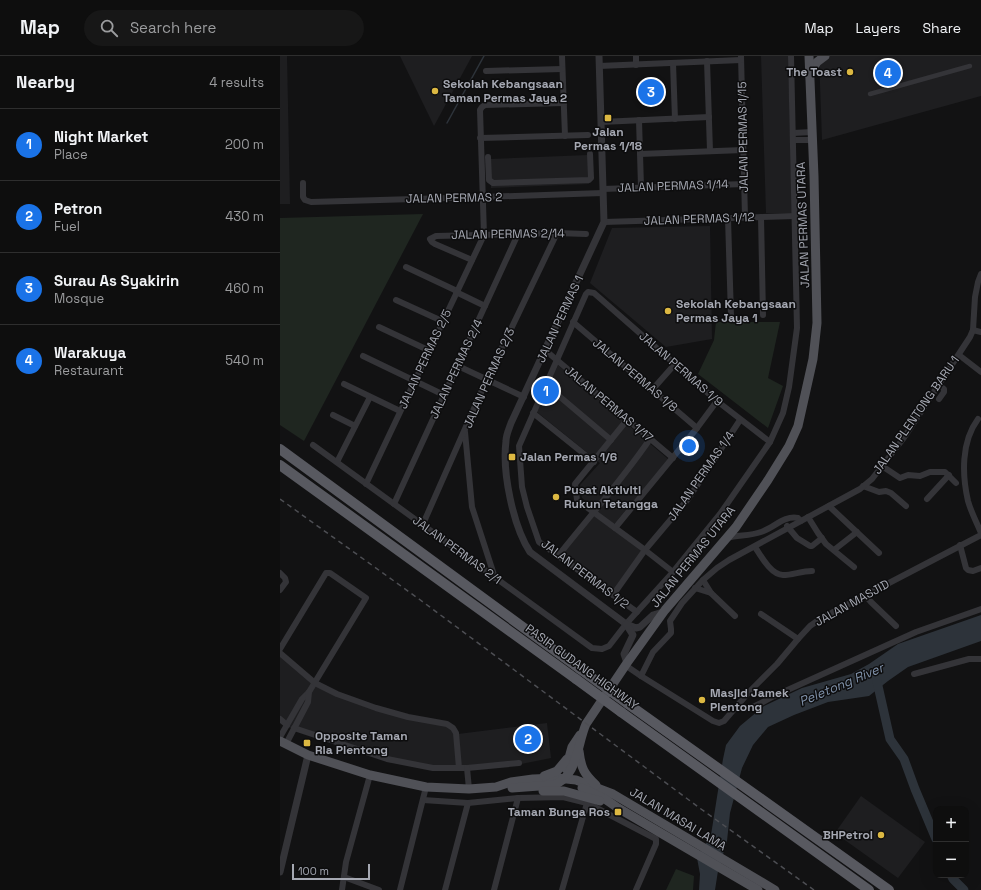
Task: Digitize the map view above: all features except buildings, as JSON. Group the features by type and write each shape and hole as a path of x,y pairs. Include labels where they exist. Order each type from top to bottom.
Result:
{"highway":[{"name":"PASIR GUDANG HIGHWAY","path":"280,449 628,704 889,890"},
{"name":"PASIR GUDANG HIGHWAY","path":"280,465 869,890"}],"main road":[{"name":"JALAN PERMAS UTARA","path":"565,779 570,772 579,750 586,724 663,612 736,527 789,446 798,426 813,358 817,323 812,136 808,56"},
{"path":"809,75 818,62 825,56"},
{"name":"JALAN PERMAS UTARA","path":"565,779 564,774 575,742 583,731"},
{"name":"JALAN MASAI LAMA","path":"282,741 308,756 370,775 426,786 469,789 496,787 511,782 533,779 557,778 576,780 613,794 728,868 758,890"},
{"path":"579,750 582,769 586,776 598,788"},
{"path":"533,779 557,771 570,756"},
{"path":"496,787 512,788 554,785 565,779"},
{"name":"JALAN MASAI LAMA","path":"565,779 569,783 590,791 618,808 695,848"},
{"path":"512,788 525,791 564,791 618,808"},
{"name":"JALAN MASAI LAMA","path":"728,868 775,890"}],"street":[{"path":"562,56 565,136"},
{"name":"JALAN PERMAS 1","path":"599,56 604,222 508,431 505,453 509,493 525,544 530,552 626,624"},
{"path":"636,56 636,65"},
{"path":"626,624 720,514 770,442 782,413 789,387 797,328 791,56"},
{"path":"599,66 741,58"},
{"name":"JALAN PERMAS 1/15","path":"741,58 745,217"},
{"path":"707,61 710,151"},
{"path":"673,63 675,119"},
{"path":"870,94 970,66"},
{"path":"486,71 562,69"},
{"path":"484,235 480,110 485,105 564,103"},
{"path":"601,122 709,118"},
{"path":"639,120 641,187"},
{"path":"793,133 812,136"},
{"path":"480,138 588,135"},
{"path":"794,140 812,136"},
{"path":"640,154 743,150"},
{"path":"488,157 489,180 493,183 590,180 590,154"},
{"path":"538,181 538,195"},
{"name":"JALAN PERMAS 2","path":"303,183 303,197 305,200 310,202 538,195 603,191"},
{"name":"JALAN PERMAS 1/14","path":"603,191 641,187 744,184"},
{"name":"JALAN PERMAS 1/12","path":"604,222 795,216"},
{"path":"761,217 763,315"},
{"path":"728,218 731,316"},
{"name":"JALAN PERMAS 2/14","path":"472,260 435,244 430,239 436,236 557,233 586,234"},
{"name":"JALAN PERMAS 2/3","path":"422,524 487,379 557,233"},
{"name":"JALAN PERMAS 2/4","path":"394,504 518,234"},
{"name":"JALAN PERMAS 2/5","path":"366,484 442,320 484,235"},
{"path":"406,267 485,306"},
{"name":"JALAN PLENTONG BARU 1","path":"641,676 653,652 671,633 672,629 670,619 703,580 729,560 830,506 872,479 903,439 970,337 973,330 976,290 981,274"},
{"name":"JALAN PERMAS 1/2","path":"594,293 588,292 586,294 518,446 522,487 539,542 637,612"},
{"name":"JALAN PERMAS 1/9","path":"594,293 717,401 770,442"},
{"path":"396,300 442,320"},
{"name":"JALAN PERMAS 1/8","path":"573,322 697,428"},
{"path":"379,327 428,350"},
{"path":"973,330 981,332"},
{"name":"JALAN PERMAS 1/17","path":"545,350 673,458"},
{"path":"959,355 981,372"},
{"path":"363,356 444,395"},
{"path":"652,390 675,364"},
{"path":"458,366 524,397"},
{"path":"344,384 400,411"},
{"path":"546,385 611,440"},
{"path":"939,385 944,389 944,392 939,399"},
{"path":"337,462 370,397"},
{"path":"615,528 673,458 717,401"},
{"path":"533,413 594,462"},
{"path":"333,415 355,426"},
{"path":"980,419 969,435 963,469 968,501 981,534"},
{"path":"627,420 575,484 577,500 645,550 672,572"},
{"name":"JALAN PERMAS 1/4","path":"612,595 645,550 688,499 740,420"},
{"path":"465,430 472,506 495,578"},
{"path":"558,556 631,468 650,440"},
{"name":"JALAN PERMAS 2/1","path":"314,445 592,648 602,649 609,646 626,624"},
{"path":"882,466 900,478 908,475 920,476 945,472 956,483"},
{"path":"926,499 948,475"},
{"path":"863,486 879,492 886,491 891,493 906,506"},
{"path":"830,506 879,553"},
{"path":"727,538 761,532 782,521 794,517 801,521"},
{"path":"808,517 822,538 854,567"},
{"path":"782,521 797,538 810,546 822,538"},
{"path":"736,527 745,531 761,532"},
{"path":"834,550 857,532"},
{"name":"JALAN MASJID","path":"626,664 641,676 713,721 724,721 798,639 820,619 981,534"},
{"path":"960,546 966,568 973,571 981,568"},
{"path":"754,547 772,570 777,574 782,575 812,571"},
{"path":"280,573 285,578 286,582 280,590"},
{"path":"280,649 326,573 330,573 366,598 315,683 302,699 287,725 282,741"},
{"path":"703,580 711,593 735,616"},
{"path":"695,588 711,593"},
{"path":"865,595 896,626"},
{"path":"736,708 740,709 754,706 916,632 981,609"},
{"path":"626,624 636,628 640,627 653,615 663,612"},
{"path":"761,614 798,639"},
{"path":"626,624 633,635 624,654 626,664"},
{"path":"280,653 315,683 337,694 376,708 408,717 447,724 453,728 456,733 459,768"},
{"path":"914,674 969,659 981,659"},
{"path":"282,741 294,728 308,702 309,692"},
{"path":"280,719 287,725"},
{"path":"294,728 387,759 433,768 468,768 519,763"},
{"path":"280,872 308,756"},
{"path":"468,768 469,789"},
{"path":"342,890 346,862 370,775"},
{"path":"400,890 426,786"},
{"path":"423,800 468,802 518,798 563,797 587,803 656,839 656,844 636,890"},
{"path":"494,890 518,798"},
{"path":"445,890 468,802"},
{"path":"562,890 587,803"},
{"path":"344,877 379,890"}],"shaded area":[{"path":"280,56 287,56 290,204 280,204"},
{"name":"Sekolah Kebangsaan Taman Permas Jaya 2","path":"400,56 472,56 434,126"},
{"path":"761,56 788,56 792,213 766,213"},
{"path":"819,56 981,56 981,96 822,140"},
{"path":"588,155 589,184 491,188 490,159"},
{"path":"423,214 304,441 280,425 280,218"},
{"name":"Sekolah Kebangsaan Permas Jaya 1","path":"710,226 712,339 666,347 590,283 612,228"},
{"path":"716,322 780,322 768,378 783,386 768,428 698,374 714,340"},
{"path":"558,365 668,459 611,528 644,553 615,593 560,554 594,507 582,498 580,485 600,463 537,412"},
{"path":"280,650 318,683 379,707 409,715 447,722 458,734 547,723 551,758 516,765 432,770 295,731 280,722"},
{"path":"861,796 925,842 898,878 835,833"},
{"path":"676,869 694,876 693,890 666,890"}],"water":[{"name":"Peletong River","path":"981,615 981,641 908,667 869,696 828,702 768,727 753,745 742,768 730,813 727,841 718,871 715,890 699,890 700,874 697,858 711,835 726,745 740,726 764,706 802,688 851,674 869,664 898,644"}],"waterway":[{"path":"447,123 484,56"},
{"name":"Peletong River","path":"876,677 890,739 904,759 933,832"},
{"path":"952,878 964,890"}],"railway":[{"path":"280,499 419,599 701,809 814,890"}],"place":[{"name":"The Toast","path":"850,72"},
{"name":"Warakuya","path":"888,73"},
{"name":"Sekolah Kebangsaan Taman Permas Jaya 2","path":"435,91"},
{"name":"Surau As Syakirin","path":"651,92"},
{"name":"Jalan Permas 1/18","path":"608,118"},
{"name":"Sekolah Kebangsaan Permas Jaya 1","path":"668,311"},
{"name":"Night Market","path":"546,391"},
{"name":"Jalan Permas 1/6","path":"512,457"},
{"name":"Pusat Aktiviti Rukun Tetangga","path":"556,497"},
{"name":"Masjid Jamek Plentong","path":"702,700"},
{"name":"Petron","path":"528,739"},
{"name":"Opposite Taman Ria Plentong","path":"307,743"},
{"name":"Taman Bunga Ros","path":"618,812"},
{"name":"BHPetrol","path":"881,835"}]}
